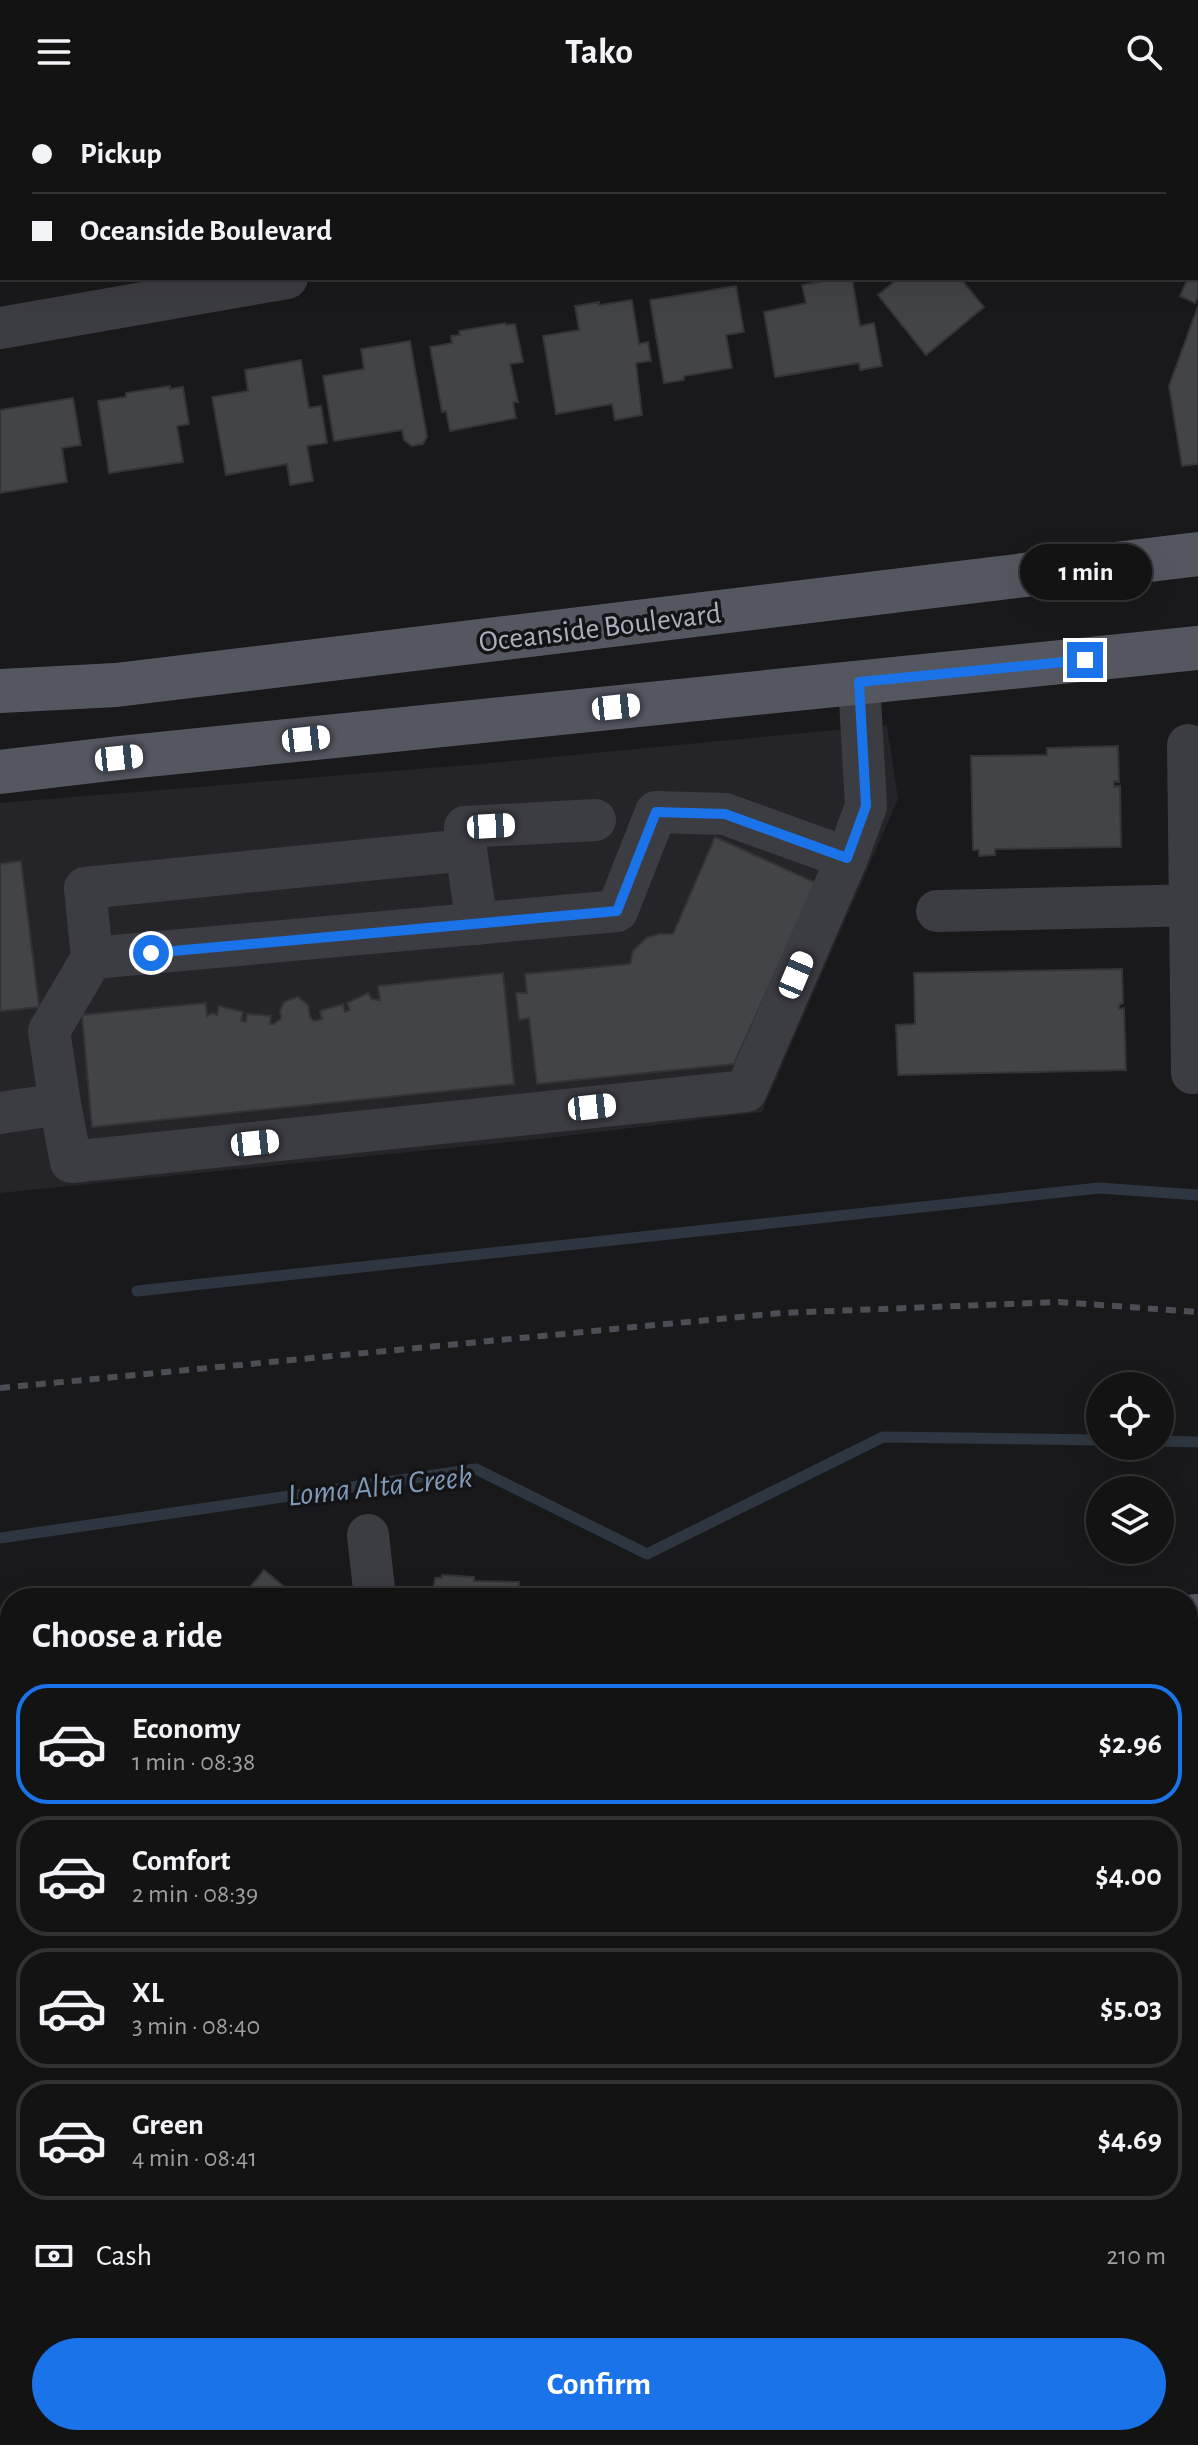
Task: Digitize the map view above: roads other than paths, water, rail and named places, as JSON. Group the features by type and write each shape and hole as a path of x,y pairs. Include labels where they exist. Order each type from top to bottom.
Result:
{"main road":[{"name":"Oceanside Boulevard","path":"0,691 116,685 1198,554"},
{"path":"0,772 1198,648"}],"street":[{"path":"0,328 276,280"},
{"path":"466,850 85,888 92,958 49,1031 71,1162 746,1091 847,858 866,806 859,682"},
{"path":"1188,745 1193,906 1192,1073"},
{"path":"92,958 617,911 656,812 725,814 847,858"},
{"path":"477,924 465,827 595,820"},
{"path":"937,911 1193,906"},
{"path":"0,1113 60,1104"},
{"path":"368,1535 374,1588"}],"waterway":[{"path":"137,1291 1099,1188 1198,1195"},
{"name":"Loma Alta Creek","path":"0,1538 476,1469 647,1554 883,1437 1086,1440"},
{"name":"Loma Alta Creek","path":"1174,1441 1198,1442"}],"railway":[{"path":"0,1388 781,1313 1059,1302 1198,1312"}]}
